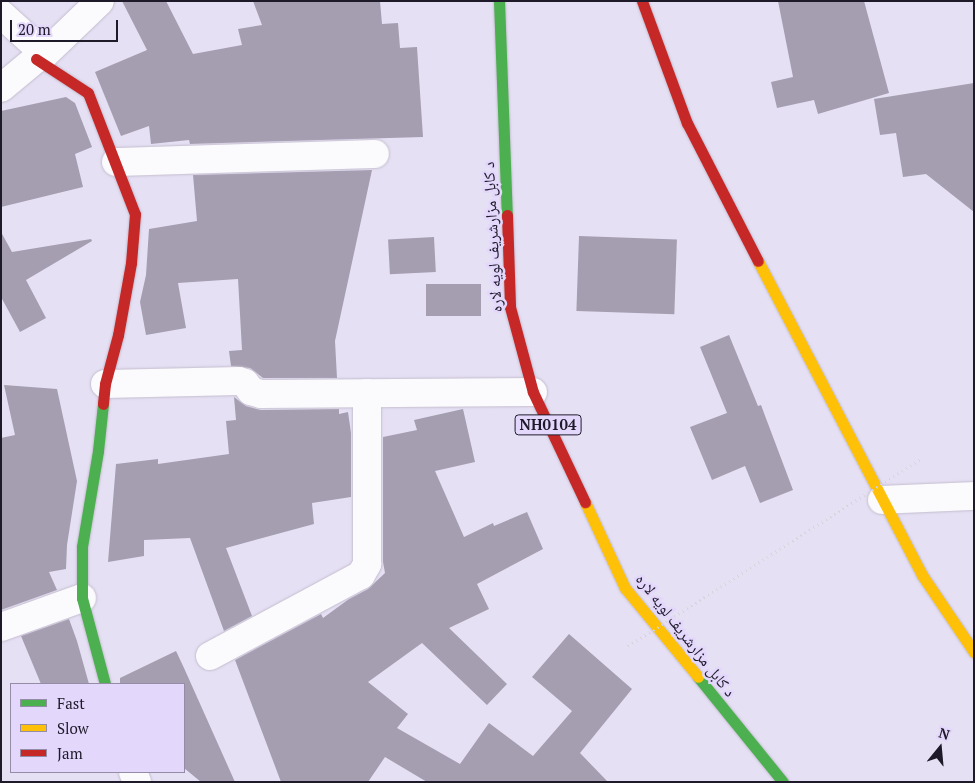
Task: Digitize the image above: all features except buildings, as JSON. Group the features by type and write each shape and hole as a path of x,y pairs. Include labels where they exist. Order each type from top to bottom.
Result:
{"main road":[{"name":"د کابل مزارشریف لویه لاره","path":"499,1 510,306 533,392 625,588 783,782"},
{"path":"642,1 687,122 922,574 974,652"},
{"path":"40,57 88,93 135,214 131,263 118,336 106,384 98,451 82,547 82,598 105,683"}],"street":[{"path":"1,88 40,57 100,1"},
{"path":"1,14 40,57"},
{"path":"116,162 375,154"},
{"path":"106,384 239,381 245,382 251,391 256,393 533,392"},
{"path":"210,656 361,576 367,564 367,393"},
{"path":"882,500 974,496"},
{"path":"1,627 82,598"}],"path":[{"path":"628,646 923,457"}],"traffic: fast":[{"path":"499,1 507,215"},
{"path":"103,404 98,451 82,547 82,598 105,683"},
{"path":"698,677 783,782"}],"traffic: slow":[{"path":"758,261 922,575 974,652"},
{"path":"585,502 625,588 698,677"}],"traffic: jam":[{"path":"642,1 687,123 758,261"},
{"path":"36,59 88,93 135,214 131,263 118,335 105,384 103,404"},
{"path":"507,215 510,307 533,392 585,502"}]}
